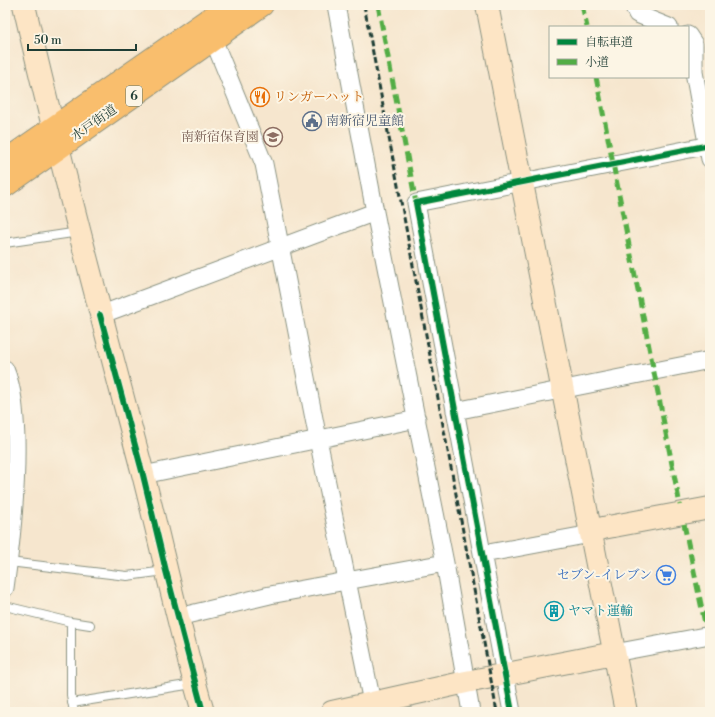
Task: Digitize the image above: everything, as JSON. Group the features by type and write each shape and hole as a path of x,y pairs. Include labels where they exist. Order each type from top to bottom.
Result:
{"highway":[{"name":"水戸街道","path":"5,161 228,5"},
{"name":"水戸街道","path":"5,186 262,5"}],"street":[{"path":"24,5 52,127 143,475 194,683 203,712"},
{"path":"336,5 375,212 417,419 471,712"},
{"path":"487,5 626,712"},
{"path":"633,5 637,14 667,26"},
{"path":"512,712 416,203 522,182 709,150 694,72 694,44 689,36"},
{"path":"213,39 264,164 373,707"},
{"path":"100,315 375,212"},
{"path":"455,411 710,360"},
{"path":"5,369 12,396 15,418 17,473 9,562 5,588"},
{"path":"143,475 417,419"},
{"path":"483,554 580,536 603,528 710,508"},
{"path":"178,617 270,595 444,563"},
{"path":"332,712 373,707 466,682 710,635"}],"lane":[{"path":"5,243 79,232"},
{"path":"9,562 126,576 166,571"},
{"path":"5,606 71,622 90,625"},
{"path":"71,622 70,672 74,712"},
{"path":"72,703 194,683"}],"railway":[{"path":"364,5 497,712"}],"marked path":[{"path":"378,5 416,203"},
{"path":"582,5 587,26"},
{"path":"596,78 680,505"},
{"path":"684,524 706,628"},
{"path":"708,644 710,656"}],"cycle path":[{"path":"512,712 416,203 710,145"},
{"path":"100,315 143,475 166,571 203,712"}],"place":[{"name":"リンガーハット","path":"260,97"},
{"name":"南新宿児童館","path":"312,121"},
{"name":"南新宿保育園","path":"273,137"},
{"name":"セブン-イレブン","path":"666,575"},
{"name":"ヤマト運輸","path":"554,611"}]}
